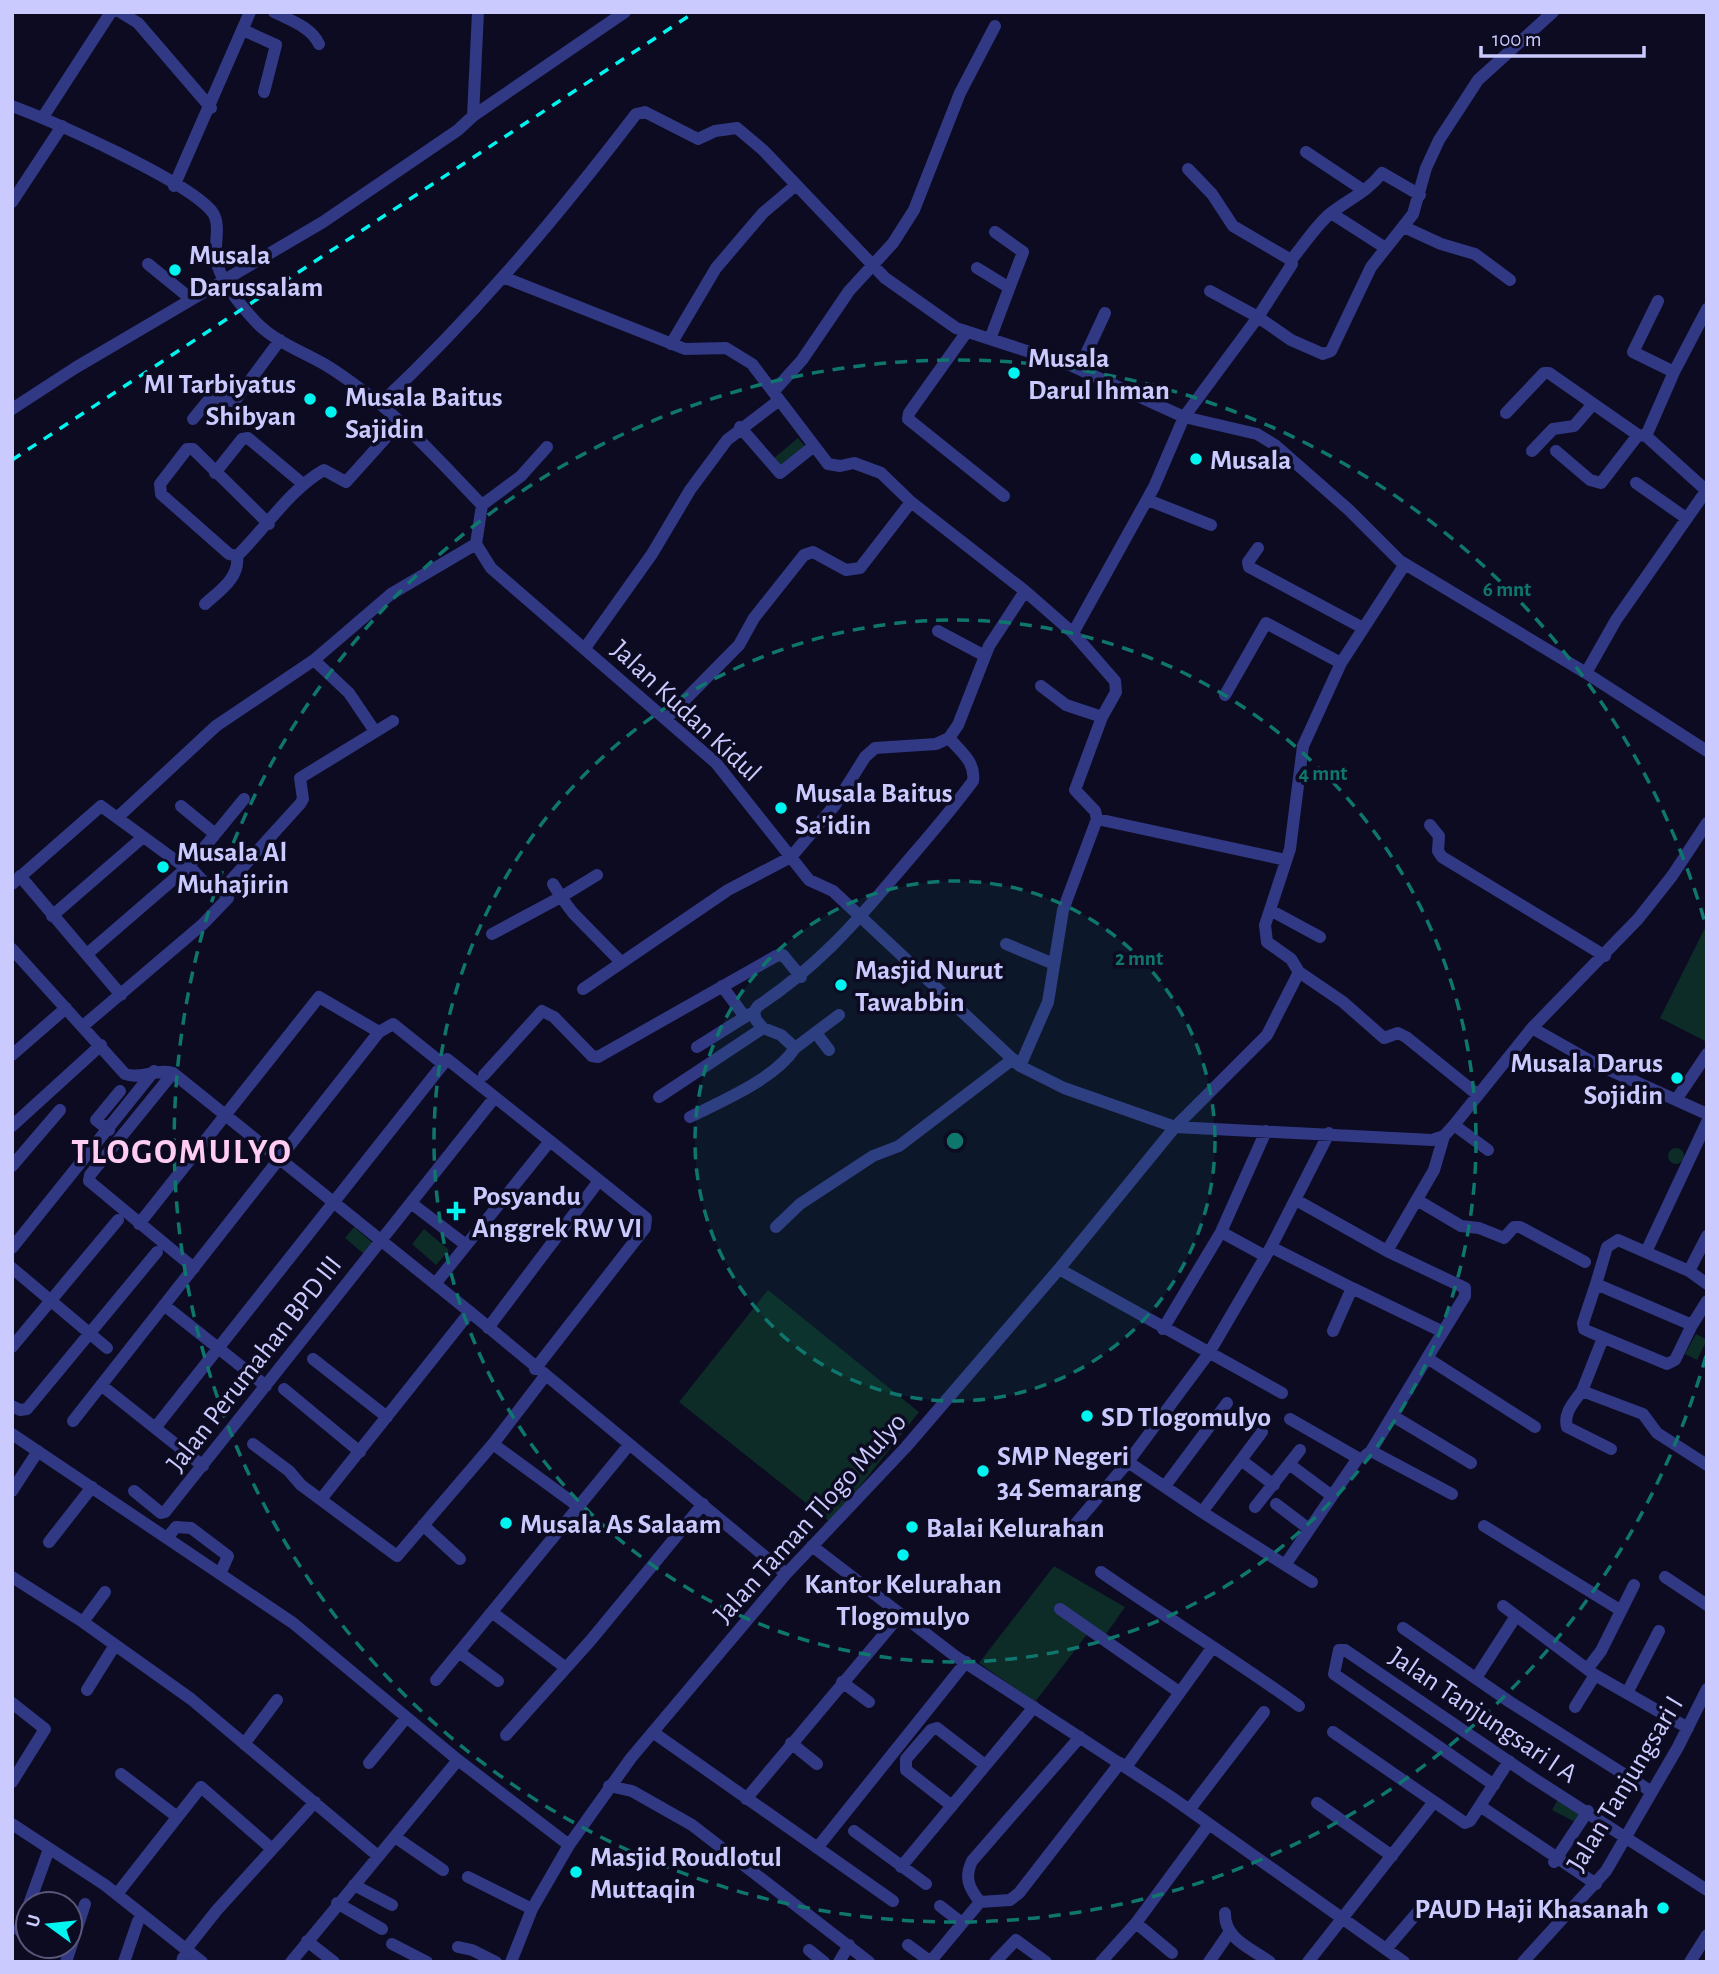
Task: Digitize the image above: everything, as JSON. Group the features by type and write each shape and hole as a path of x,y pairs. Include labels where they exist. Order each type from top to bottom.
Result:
{"street":[{"path":"43,117 111,12"},
{"path":"120,12 138,23 211,107"},
{"path":"174,186 211,107 250,12"},
{"path":"274,12 303,27 315,36 319,44"},
{"path":"473,116 478,12"},
{"path":"12,409 223,279 323,222 625,12"},
{"path":"1210,291 1258,317 1292,340 1327,353 1371,267 1384,247 1404,227 1420,195 1426,168 1439,140 1478,80 1552,12"},
{"path":"585,648 652,554 690,490 740,427 776,396 849,291 893,243 914,210 960,93 995,26"},
{"path":"243,30 276,45 264,92"},
{"path":"12,106 62,126 174,186 212,212 216,226 216,261 223,279 258,324 279,340 326,365 380,404 482,505"},
{"path":"380,404 429,358 503,277 639,112 645,112 698,139 715,131 737,128 885,278 966,333 990,338 1079,369 1184,416 1247,430 1275,446 1405,564 1586,673 1707,751"},
{"path":"12,202 62,126"},
{"path":"1306,152 1363,190"},
{"path":"1188,169 1212,194 1233,226 1291,260"},
{"path":"1073,634 1169,457 1184,416 1258,317 1292,264 1291,260 1331,214 1352,202 1363,190 1370,188 1382,173 1387,173 1420,195"},
{"path":"671,344 716,268 763,213 796,186"},
{"path":"1331,214 1384,247"},
{"path":"1404,227 1441,244 1475,254 1510,280"},
{"path":"990,338 1023,252 995,232"},
{"path":"148,264 191,299"},
{"path":"977,268 1008,287"},
{"path":"503,277 671,344 690,350 734,350 752,364 828,464 854,463 873,468 911,502 1026,592 1073,634 1115,681 1116,692 1102,717 1075,790 1095,811 1097,819 1063,910 1048,1002 1016,1062 898,1146 873,1156 800,1204 776,1227"},
{"path":"1658,302 1633,352 1674,372"},
{"path":"1556,452 1591,480 1601,483 1642,435 1707,309"},
{"path":"1079,369 1105,313"},
{"path":"966,333 915,404 908,419 1004,496"},
{"path":"193,419 211,397 232,401 237,398 279,340"},
{"path":"1506,413 1546,373 1642,435 1706,491 1616,620 1586,673"},
{"path":"1531,452 1553,429 1574,426 1593,404"},
{"path":"237,556 303,484 324,470 346,482 400,422"},
{"path":"740,427 780,473 814,446"},
{"path":"215,473 242,439 248,438 303,484"},
{"path":"118,817 216,726 314,660 391,594 476,544 482,505 521,476 547,447"},
{"path":"237,556 229,554 160,494 160,484 189,448 269,524"},
{"path":"1636,483 1686,518"},
{"path":"1147,500 1212,525"},
{"path":"666,719 739,645 754,618 804,555 813,552 846,570 860,568 911,502"},
{"name":"Jalan Kudan Kidul","path":"476,544 502,578 729,776 809,880 832,891 1016,1062 1064,1088 1175,1127 1329,1133 1418,1141 1444,1136"},
{"path":"1258,548 1248,562 1249,567 1363,628"},
{"path":"205,604 232,579 238,564 237,556"},
{"path":"1405,564 1341,663 1303,746 1286,860 1265,925 1267,942 1291,959 1298,972 1343,1002 1384,1038 1398,1033 1406,1037 1478,1095"},
{"path":"583,989 620,961 728,890 791,857 835,805 865,757 875,748 936,744 948,738 958,725 985,656 1002,623 1026,592"},
{"path":"1225,695 1266,623 1341,663"},
{"path":"938,631 985,656"},
{"path":"314,660 349,693 374,730"},
{"path":"1041,686 1066,705 1102,717"},
{"path":"83,1026 220,909 225,894 300,804 300,778 374,730 393,721"},
{"path":"697,1047 801,977 861,918 973,781 973,766 948,738"},
{"path":"87,954 187,867 244,799"},
{"path":"121,995 87,954 16,880 101,806 142,838 187,867 205,883 225,894"},
{"path":"181,806 215,834"},
{"path":"1097,819 1286,860"},
{"path":"1387,1251 1434,1170 1444,1136 1532,1028 1605,956 1672,876 1707,823"},
{"path":"1430,825 1439,836 1438,851 1442,857 1605,956"},
{"path":"52,916 142,838"},
{"path":"492,934 597,876"},
{"path":"554,884 579,920 620,961"},
{"path":"1270,910 1320,937"},
{"path":"1006,944 1054,964"},
{"path":"12,949 130,1076 155,1071 173,1073 470,1312 540,1373 786,1574"},
{"path":"484,1075 542,1011 554,1017 592,1056 601,1057 780,955 801,977"},
{"name":"Jalan Taman Tlogo Mulyo","path":"512,1962 532,1909 569,1845 609,1786 786,1574 906,1447 1059,1269 1175,1127 1267,1035 1298,972"},
{"path":"722,986 763,1028 781,1035 795,1048"},
{"path":"139,1224 319,996 379,1032"},
{"path":"15,1048 66,1008"},
{"path":"690,1117 776,1069 795,1048 839,1016"},
{"path":"73,1421 379,1032 393,1024 443,1064 451,1059 598,1182 646,1218 645,1228 540,1373 493,1444 397,1556 253,1444"},
{"path":"659,1097 763,1028"},
{"path":"1532,1028 1594,1063 1707,1114"},
{"path":"816,1033 828,1050"},
{"path":"12,1126 100,1045"},
{"path":"1676,1100 1707,1054"},
{"name":"Jalan Perumahan BPD III","path":"155,1428 443,1064"},
{"path":"12,1248 155,1071"},
{"path":"173,1073 90,1175 90,1185 194,1268"},
{"path":"109,1130 96,1120 120,1091"},
{"name":"Jalan Perumahan BPD III","path":"134,1492 161,1513 166,1512 495,1097"},
{"path":"12,1166 60,1110"},
{"path":"1646,1252 1707,1122"},
{"path":"1454,1125 1488,1150"},
{"path":"1163,1329 1221,1232 1266,1131"},
{"path":"1067,1534 1128,1462 1209,1353 1268,1252 1329,1133"},
{"path":"435,1284 552,1143"},
{"path":"488,1328 598,1182"},
{"path":"1285,1565 1358,1458 1371,1451 1441,1331 1465,1296 1465,1288 1387,1251 1296,1200"},
{"path":"1417,1200 1461,1226 1479,1228 1499,1238 1504,1238 1514,1227 1520,1227 1586,1262"},
{"path":"411,1203 466,1245"},
{"path":"12,1347 118,1220"},
{"path":"1221,1232 1352,1288 1441,1331"},
{"path":"1689,1271 1707,1236"},
{"path":"1707,1284 1689,1271 1618,1240 1607,1247 1583,1323 1584,1328 1604,1338 1667,1364 1675,1360 1707,1302"},
{"path":"12,1406 20,1410 27,1409 157,1252"},
{"path":"12,1268 107,1348"},
{"path":"1059,1269 1282,1393"},
{"path":"1596,1284 1692,1325"},
{"path":"1333,1331 1352,1288"},
{"path":"164,1305 266,1386"},
{"path":"322,1498 470,1312"},
{"path":"1604,1338 1582,1391 1569,1409 1565,1421 1567,1427 1611,1449"},
{"path":"1427,1358 1535,1427"},
{"path":"313,1359 387,1417"},
{"path":"101,1385 203,1466"},
{"path":"284,1389 360,1452"},
{"path":"1582,1391 1643,1414 1657,1433 1707,1465"},
{"path":"1165,1486 1227,1403"},
{"path":"1393,1416 1471,1463"},
{"path":"1290,1419 1358,1458"},
{"path":"1202,1512 1262,1432"},
{"path":"12,1434 223,1569 293,1623 458,1760 569,1845"},
{"path":"493,1444 579,1507"},
{"path":"436,1680 629,1445"},
{"path":"1255,1507 1300,1450"},
{"path":"13,1490 38,1451"},
{"path":"1371,1451 1452,1494"},
{"path":"1241,1460 1275,1485"},
{"path":"1128,1462 1312,1582"},
{"path":"1289,1464 1332,1496"},
{"path":"49,1542 92,1487"},
{"path":"506,1735 566,1668 703,1504"},
{"path":"1276,1504 1309,1529"},
{"path":"423,1525 460,1559"},
{"path":"170,1534 181,1526 191,1528 226,1554 223,1569"},
{"path":"1483,1526 1620,1611"},
{"path":"812,1546 966,1662 1189,1810 1404,1962"},
{"path":"1101,1572 1212,1648 1239,1662 1299,1706"},
{"path":"12,1577 83,1622 191,1699 378,1856"},
{"path":"1665,1577 1707,1605"},
{"path":"1575,1707 1634,1585"},
{"path":"83,1622 105,1592"},
{"path":"1503,1606 1591,1671 1688,1728"},
{"path":"1059,1609 1180,1692"},
{"path":"493,1613 566,1668"},
{"path":"746,1798 901,1614"},
{"path":"1476,1678 1516,1616"},
{"path":"1404,1628 1652,1792"},
{"path":"1627,1693 1659,1630"},
{"path":"88,1689 115,1645"},
{"path":"908,1945 931,1962 980,1902 1010,1900 1018,1893 1123,1765 1212,1648"},
{"name":"Jalan Tanjungsari I A","path":"1494,1785 1336,1675 1333,1672 1339,1650 1345,1650 1509,1762 1707,1890"},
{"path":"460,1653 498,1681"},
{"path":"817,1848 966,1662"},
{"path":"842,1682 869,1702"},
{"name":"Jalan Tanjungsari I","path":"1524,1962 1594,1886 1652,1792 1707,1689"},
{"path":"244,1744 276,1700"},
{"path":"12,1703 45,1729 12,1782"},
{"path":"901,1867 1034,1707"},
{"path":"1189,1810 1264,1712"},
{"path":"369,1763 406,1718"},
{"path":"952,1806 906,1770 906,1759 931,1730 937,1728 985,1765"},
{"path":"1334,1732 1465,1823 1509,1762"},
{"path":"654,1733 893,1900"},
{"path":"980,1902 971,1891 967,1880 972,1861 1080,1737"},
{"path":"791,1743 817,1764"},
{"path":"291,1962 337,1903 458,1760"},
{"path":"121,1774 176,1816"},
{"path":"609,1786 632,1791 692,1825 869,1962"},
{"path":"117,1894 201,1787 272,1849"},
{"path":"183,1956 217,1909 315,1802"},
{"path":"1317,1803 1392,1856"},
{"path":"1308,1962 1433,1803"},
{"path":"1479,1807 1594,1886"},
{"path":"1555,1859 1588,1811"},
{"path":"12,1824 117,1894 183,1956 202,1962"},
{"path":"1101,1962 1136,1923 1209,1824"},
{"path":"854,1831 926,1884"},
{"path":"395,1837 443,1870"},
{"path":"34,1890 49,1849"},
{"path":"468,1877 532,1909"},
{"path":"354,1885 392,1905"},
{"path":"337,1903 382,1929"},
{"path":"940,1906 962,1923"},
{"path":"1386,1949 1423,1906"},
{"path":"1225,1913 1225,1925 1229,1933 1270,1962"},
{"path":"124,1962 138,1921"},
{"path":"1136,1923 1172,1953"},
{"path":"1209,1962 1229,1933"},
{"path":"1690,1962 1707,1935"},
{"path":"995,1962 1016,1940 1046,1962"},
{"path":"307,1941 334,1962"},
{"path":"392,1944 426,1962"},
{"path":"839,1962 849,1945"},
{"path":"458,1947 472,1950 496,1962"},
{"path":"809,1950 824,1962"}],"green space":[{"path":"798,438 807,449 782,469 773,459"},
{"path":"1707,924 1707,1042 1660,1018"},
{"path":"1673,1148 1679,1148 1684,1156 1682,1162 1673,1164 1668,1159 1668,1153"},
{"path":"354,1227 374,1244 365,1255 345,1238"},
{"path":"424,1229 449,1250 436,1265 412,1244"},
{"path":"768,1290 919,1412 831,1523 679,1402"},
{"path":"1696,1334 1707,1340 1697,1360 1685,1354"},
{"path":"1054,1566 1125,1607 1104,1637 1092,1628 1035,1702 979,1663"},
{"path":"1558,1799 1581,1812 1575,1822 1552,1810"}],"railway":[{"path":"12,460 695,12"}],"place":[{"name":"Musala Darussalam","path":"175,270"},
{"name":"Musala Darul Ihman","path":"1014,373"},
{"name":"MI Tarbiyatus Shibyan","path":"310,399"},
{"name":"Musala Baitus Sajidin","path":"331,412"},
{"name":"Musala","path":"1196,459"},
{"name":"Musala Baitus Sa'idin","path":"781,808"},
{"name":"Musala Al Muhajirin","path":"163,867"},
{"name":"Masjid Nurut Tawabbin","path":"841,985"},
{"name":"Musala Darus Sojidin","path":"1677,1078"},
{"name":"Posyandu Anggrek RW VI","path":"456,1211"},
{"name":"SD Tlogomulyo","path":"1087,1416"},
{"name":"SMP Negeri 34 Semarang","path":"983,1471"},
{"name":"Musala As Salaam","path":"506,1523"},
{"name":"Balai Kelurahan","path":"912,1527"},
{"name":"Kantor Kelurahan Tlogomulyo","path":"903,1555"},
{"name":"Masjid Roudlotul Muttaqin","path":"576,1872"},
{"name":"PAUD Haji Khasanah","path":"1663,1908"}],"district":[{"name":"TLOGOMULYO","path":"182,1151"}]}
